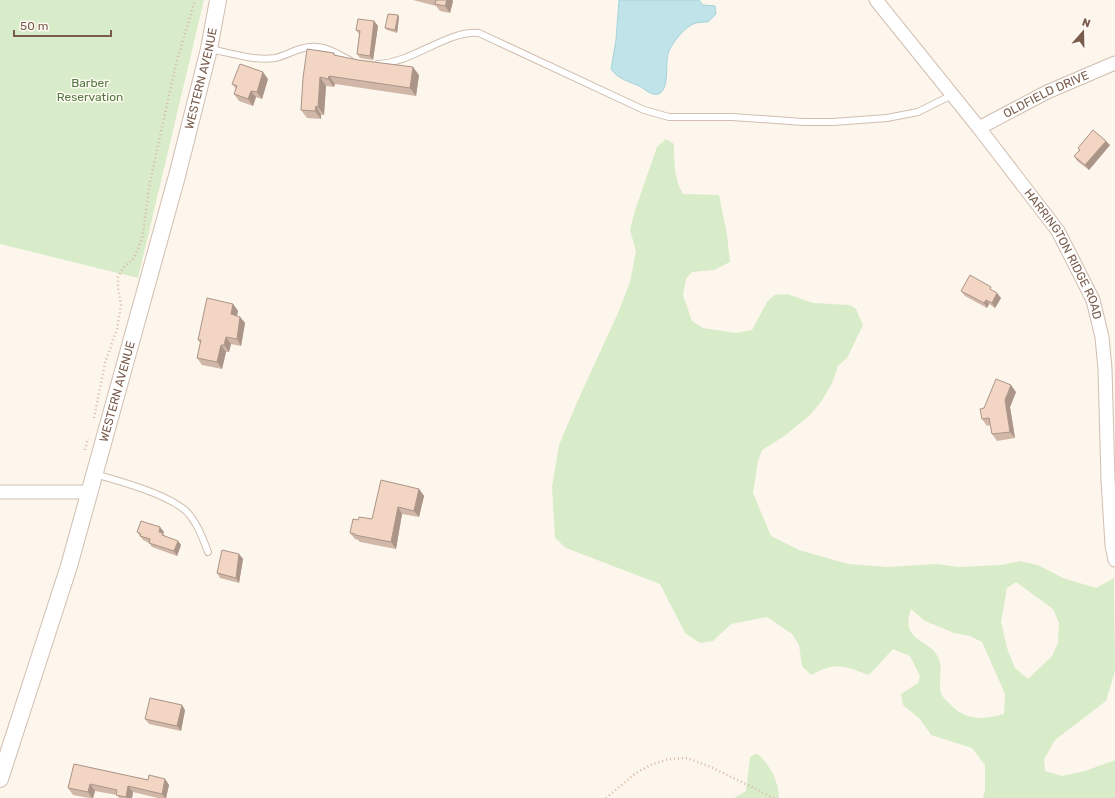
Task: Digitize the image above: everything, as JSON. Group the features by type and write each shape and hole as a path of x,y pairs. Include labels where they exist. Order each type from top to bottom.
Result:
{"street":[{"name":"WESTERN AVENUE","path":"0,778 69,566 88,492 177,176 208,49 218,0"},
{"name":"HARRINGTON RIDGE ROAD","path":"876,0 979,128 1058,231 1093,300 1102,338 1105,369 1108,480 1112,545 1115,560"},
{"name":"OLDFIELD DRIVE","path":"979,128 1047,92 1115,63"},
{"path":"0,492 88,492"}],"lane":[{"path":"373,64 384,64 410,57 446,41 472,33 479,33 644,110 669,117 732,117 803,122 887,118 918,112 952,95"},
{"path":"208,49 256,58 275,58 306,47 319,47 332,50 359,63"},
{"path":"94,474 124,482 153,493 186,511 194,522 208,552"}],"path":[{"path":"92,423 105,363 118,323 122,305 118,288 118,277 124,267 134,258 142,239 150,182 176,64 195,0"},
{"path":"84,456 89,435"},
{"path":"606,798 636,773 654,764 668,759 687,758 774,798"}],"green space":[{"name":"Barber Reservation","path":"0,0 204,0 138,278 0,244"},
{"path":"666,139 674,144 674,164 676,176 683,194 719,195 727,235 730,262 714,270 692,272 686,279 683,295 692,321 703,328 736,333 752,330 767,302 774,295 787,294 813,303 850,305 856,309 863,325 847,358 838,366 832,383 821,402 810,415 783,437 762,450 758,461 753,493 771,536 799,550 848,564 887,567 936,564 959,567 1001,565 1019,561 1038,565 1063,578 1096,588 1114,578 1115,671 1106,701 1055,740 1044,759 1045,771 1062,776 1085,771 1115,760 1115,798 983,798 985,790 985,765 972,748 931,735 920,719 903,705 901,694 918,683 920,676 910,656 893,649 869,675 846,667 834,666 811,675 802,666 799,645 792,634 767,617 731,624 713,641 700,643 685,633 660,584 566,548 555,538 552,487 559,445 618,313 630,282 636,251 630,230 635,210 657,147","holes":["1016,582 1053,609 1059,623 1058,643 1052,656 1028,679 1015,668 1008,651 1001,622 1007,588","911,609 925,621 954,633 970,636 982,642 1005,694 1004,714 974,718 961,713 945,700 940,690 941,668 938,657 929,646 912,634 908,620"]},
{"path":"758,754 763,759 773,774 777,785 779,798 734,798 746,791 750,757"}],"water":[{"path":"619,0 699,0 703,5 715,6 716,14 708,22 692,24 680,34 674,43 669,51 666,81 662,91 658,94 650,93 617,75 611,69 616,40"}],"building":[{"path":"436,0 447,0 445,6 435,4"},
{"path":"388,14 398,15 395,30 385,28"},
{"path":"358,19 374,21 370,56 357,54 360,31 356,30"},
{"path":"307,49 334,53 334,55 358,60 413,67 410,88 329,76 328,79 320,77 318,107 316,106 315,111 301,110"},
{"path":"240,64 263,72 257,92 251,91 248,99 234,94 237,86 232,84"},
{"path":"1093,130 1106,141 1085,165 1074,156 1080,150 1078,148"},
{"path":"970,275 991,287 990,289 997,293 992,303 986,300 984,303 961,291"},
{"path":"207,298 233,304 231,314 240,317 237,339 226,337 224,345 221,345 217,362 197,358 201,340 198,340"},
{"path":"996,379 1011,385 1005,400 1010,432 992,434 989,418 982,419 980,409 984,408"},
{"path":"381,480 419,489 414,511 398,507 391,542 350,533 353,519 358,520 359,517 372,519"},
{"path":"141,521 160,527 159,532 163,533 162,535 178,541 174,551 149,543 150,539 140,536 141,534 137,532"},
{"path":"222,550 239,554 236,578 217,573"},
{"path":"150,698 182,705 177,726 145,719"},
{"path":"74,764 148,780 149,775 165,779 162,794 128,786 126,797 116,795 117,790 90,784 88,792 68,788"}]}
